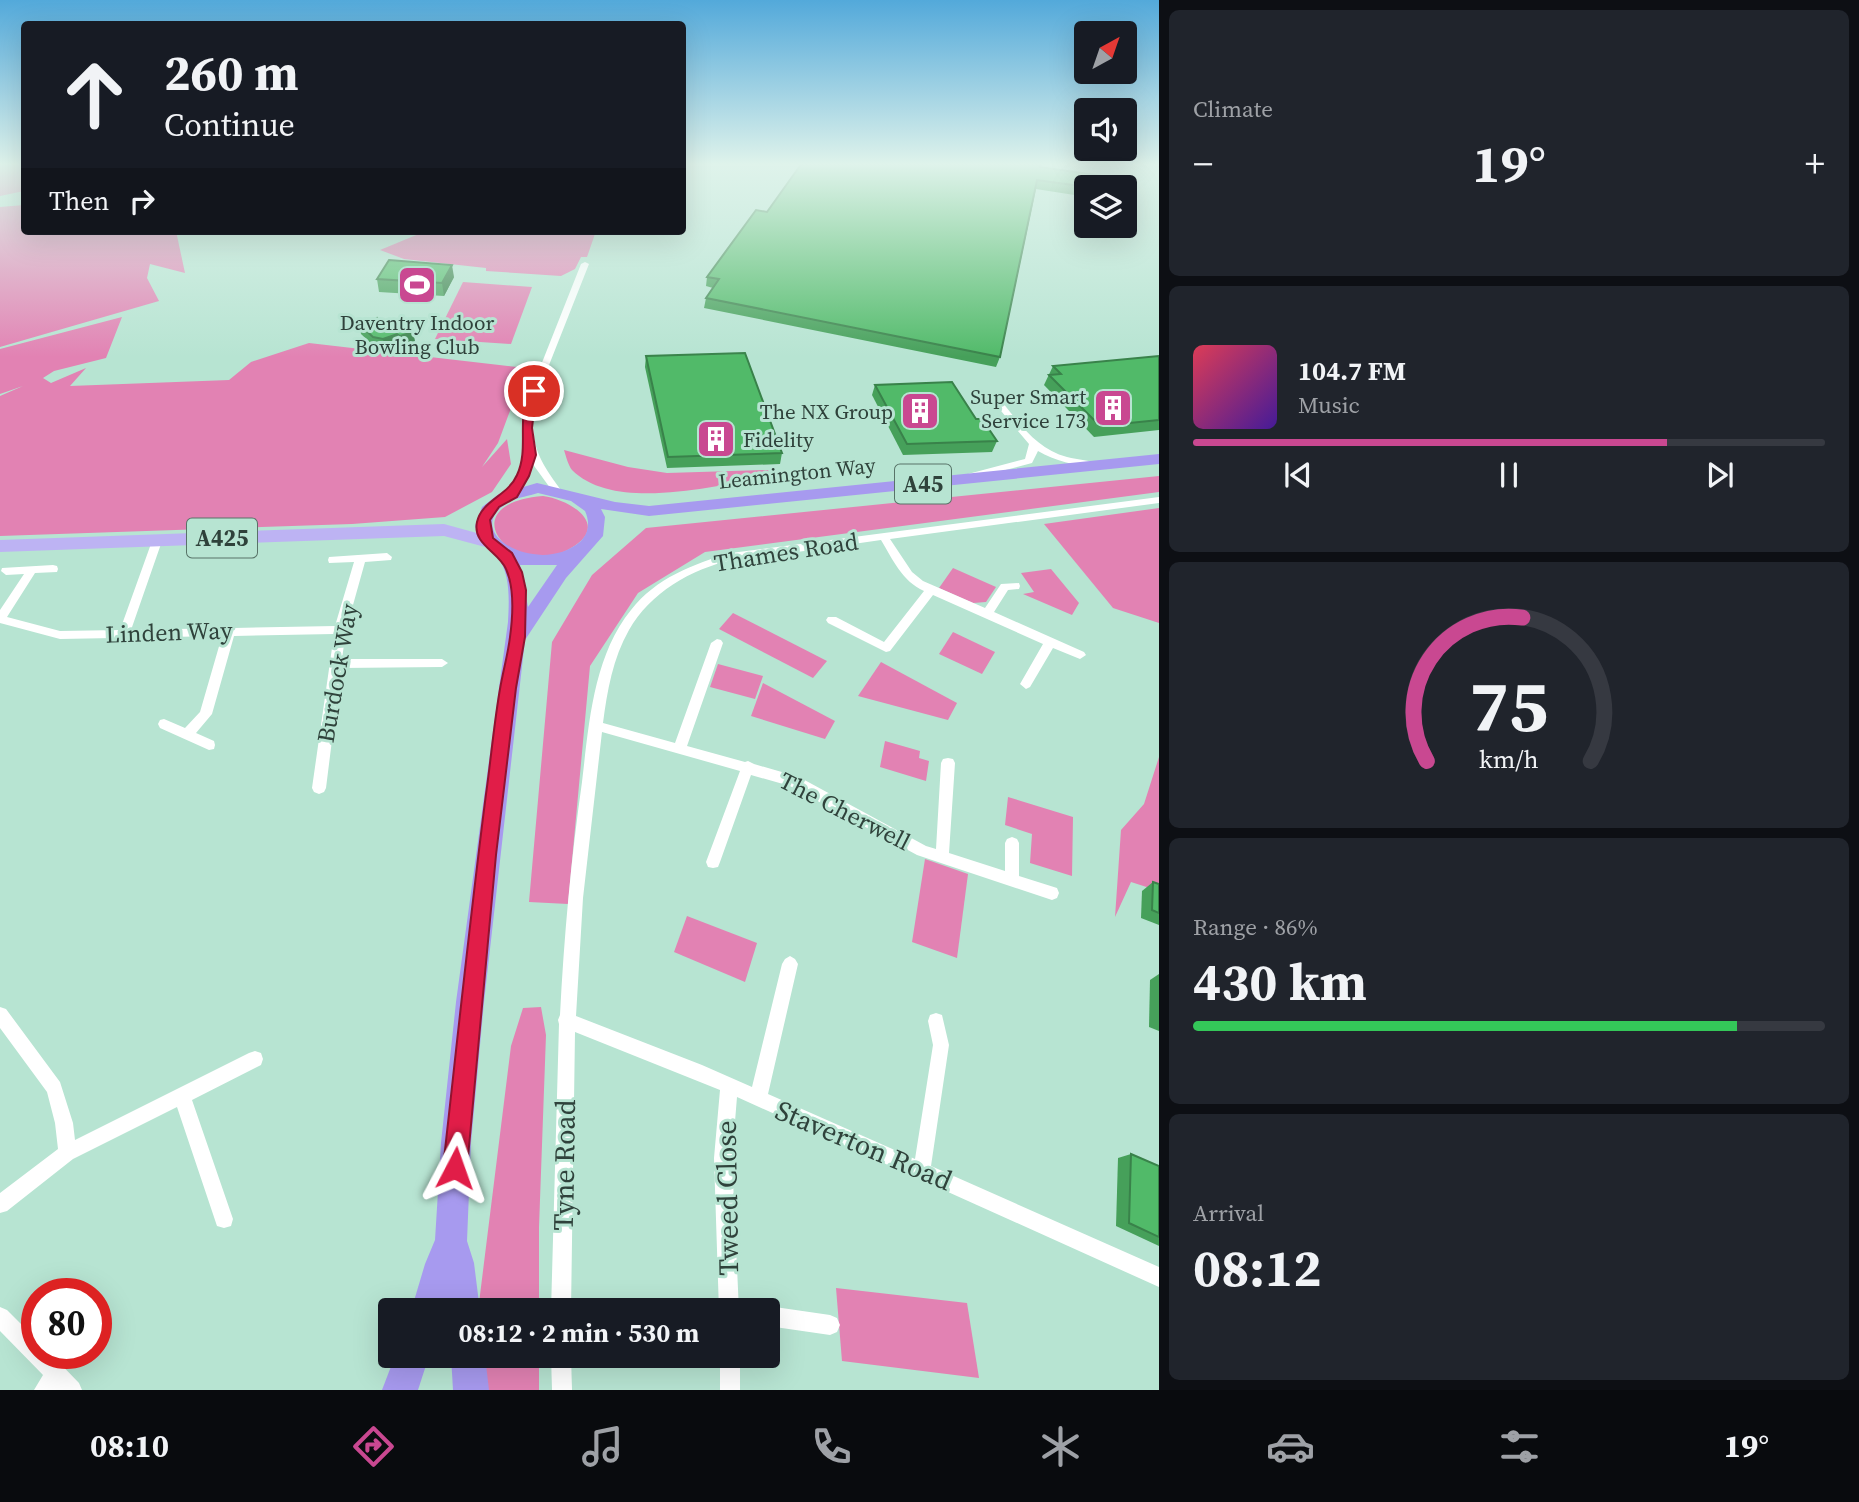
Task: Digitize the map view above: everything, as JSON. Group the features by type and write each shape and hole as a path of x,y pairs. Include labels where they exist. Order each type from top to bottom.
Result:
{"highway":[{"name":"Leamington Way","path":"578,497 615,507 649,511 1159,459"},
{"path":"518,637 559,574 582,550 595,535 596,515 590,505 578,497 556,489 537,488 513,494 494,504 487,513 483,528 489,542 508,556 524,561 550,562 582,550"},
{"name":"Leamington Way","path":"595,535 615,523 649,511"},
{"path":"462,1298 458,1263 451,1241 456,1143 470,1002 508,688 518,637 519,590 508,556"},
{"path":"432,1298 451,1241"},
{"path":"400,1390 408,1368"},
{"path":"469,1368 471,1390"}],"main road":[{"path":"444,530 487,513"},
{"path":"444,530 489,542"},
{"name":"A425","path":"0,546 444,530"}],"street":[{"path":"513,494 523,477 530,455 526,428 530,403 585,264"},
{"path":"1000,405 1032,446 1065,460 1102,466"},
{"path":"961,480 1029,461 1032,446"},
{"path":"530,455 556,489"},
{"name":"Thames Road","path":"566,1020 585,805 597,726 610,659 623,629 647,596 677,576 731,557 1159,500"},
{"path":"883,536 908,575 931,590 1080,655"},
{"path":"124,634 157,541"},
{"path":"333,560 387,557"},
{"name":"Burdock Way","path":"319,788 341,629 360,559"},
{"path":"6,570 52,569"},
{"path":"0,619 31,571"},
{"path":"987,614 1005,587 1015,586"},
{"path":"832,620 886,648 931,590"},
{"name":"Linden Way","path":"0,619 60,635 341,629"},
{"path":"187,735 206,714 230,631"},
{"path":"1026,684 1050,642"},
{"path":"679,750 717,643"},
{"path":"336,664 442,663"},
{"path":"164,724 209,745"},
{"name":"The Cherwell","path":"597,726 794,781 922,851 1052,893"},
{"name":"The Cherwell","path":"942,858 948,763"},
{"name":"The Cherwell","path":"713,862 748,766"},
{"path":"1012,843 1012,880"},
{"path":"758,1099 790,964"},
{"path":"0,1016 54,1087 64,1123 67,1153"},
{"name":"Staverton Road","path":"566,1020 729,1086 1159,1277"},
{"name":"Tyne Road","path":"561,1298 566,1020"},
{"path":"922,1170 941,1045 936,1021"},
{"path":"0,1203 67,1153 256,1059"},
{"name":"Tweed Close","path":"728,1298 723,1158 729,1086"},
{"path":"182,1095 224,1219"},
{"path":"0,1317 50,1382 72,1390"},
{"path":"780,1318 830,1325"},
{"path":"561,1368 562,1390"},
{"path":"730,1368 730,1390"}],"shaded area":[{"path":"0,228 21,228 21,235 177,235 185,273 150,264 147,278 159,301 0,347"},
{"path":"416,235 595,235 587,257 581,257 575,269 561,276 486,271 486,268 404,259 380,250"},
{"path":"463,282 532,287 511,344 435,339"},
{"path":"122,317 106,358 54,371 43,378 51,383 86,368 70,386 229,380 251,362 309,343 526,368 498,443 482,467 507,439 511,464 492,492 445,517 352,524 0,536 0,396 23,386 0,394 0,349"},
{"path":"564,450 628,467 667,473 768,470 771,477 667,493 614,490 591,483 572,470"},
{"path":"1159,476 1159,492 705,552 638,593 590,666 568,904 529,902 552,642 592,575 646,528"},
{"path":"543,496 575,508 587,522 587,531 571,548 549,556 529,556 511,549 499,538 494,525 499,512 514,502"},
{"path":"1159,508 1159,623 1113,608 1044,524"},
{"path":"953,568 996,587 986,602 973,603 939,588"},
{"path":"1051,569 1079,603 1072,615 1023,594 1034,592 1021,573"},
{"path":"733,613 827,661 813,678 719,629"},
{"path":"953,632 995,652 982,674 939,654"},
{"path":"881,662 957,703 948,720 858,696"},
{"path":"718,664 763,676 755,699 710,687"},
{"path":"763,683 835,721 825,739 751,716"},
{"path":"885,741 920,751 919,758 929,761 926,781 880,767"},
{"path":"1159,757 1159,891 1131,882 1115,917 1121,830 1144,804"},
{"path":"1008,797 1073,817 1072,876 1030,863 1032,834 1005,825"},
{"path":"925,859 968,874 957,958 912,942"},
{"path":"687,916 757,943 745,982 674,952"},
{"path":"541,1007 546,1035 539,1298 480,1298 511,1046 523,1008"},
{"path":"836,1288 967,1303 979,1378 842,1361"},
{"path":"469,1368 539,1368 539,1390 466,1390"}],"building":[{"path":"743,228 1027,228 1000,357 706,298 719,279 707,277"},
{"path":"389,260 452,265 442,283 377,279"},
{"path":"377,318 384,325 400,320 413,332 383,339 373,337 359,324"},
{"name":"Fidelity","path":"745,353 782,453 668,457 646,356"},
{"name":"Super Smart Service 173","path":"1159,356 1159,420 1100,426 1049,375 1061,374 1053,366"},
{"name":"The NX Group","path":"952,382 976,419 982,419 997,441 907,444 875,385"},
{"path":"1153,882 1159,884 1159,913 1152,910"},
{"path":"1131,1154 1159,1166 1159,1237 1129,1223"}],"place":[{"name":"Daventry Indoor Bowling Club","path":"417,285"},
{"name":"Super Smart Service 173","path":"1113,408"},
{"name":"The NX Group","path":"920,411"},
{"name":"Fidelity","path":"716,439"}],"route":[{"path":"455,1168 487,855 508,688 518,637 519,590 515,572 508,556 492,547 483,528 489,510 494,504 513,494 523,476 530,455 526,428 534,391"}]}
